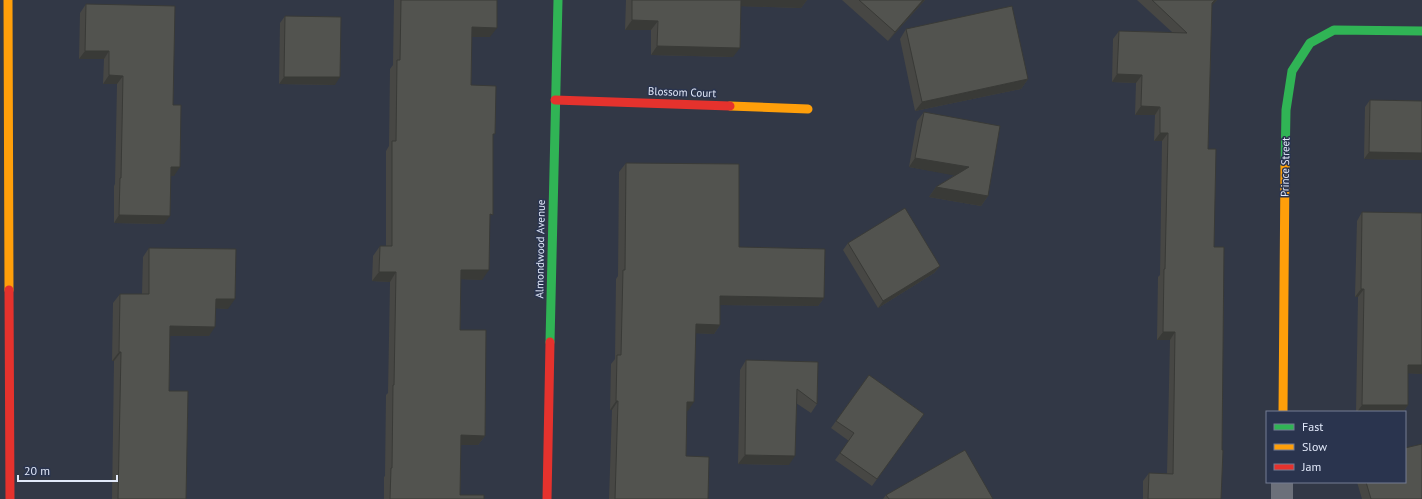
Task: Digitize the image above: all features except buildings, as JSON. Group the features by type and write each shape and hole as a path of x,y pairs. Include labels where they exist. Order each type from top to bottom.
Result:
{"street":[{"path":"8,0 10,499"},
{"name":"Almondwood Avenue","path":"547,499 558,0"},
{"name":"Prince Street","path":"1283,411 1286,110 1292,71 1310,43 1334,30 1422,31"},
{"name":"Blossom Court","path":"555,100 808,109"},
{"path":"1282,483 1282,499"}],"traffic: fast":[{"path":"550,342 558,0"},
{"path":"1285,166 1286,110 1292,71 1310,43 1334,30 1422,31"}],"traffic: slow":[{"path":"8,0 9,290"},
{"path":"730,106 808,109"},
{"path":"1283,411 1285,166"}],"traffic: jam":[{"path":"555,100 730,106"},
{"path":"9,290 10,499"},
{"path":"547,499 550,342"}]}
